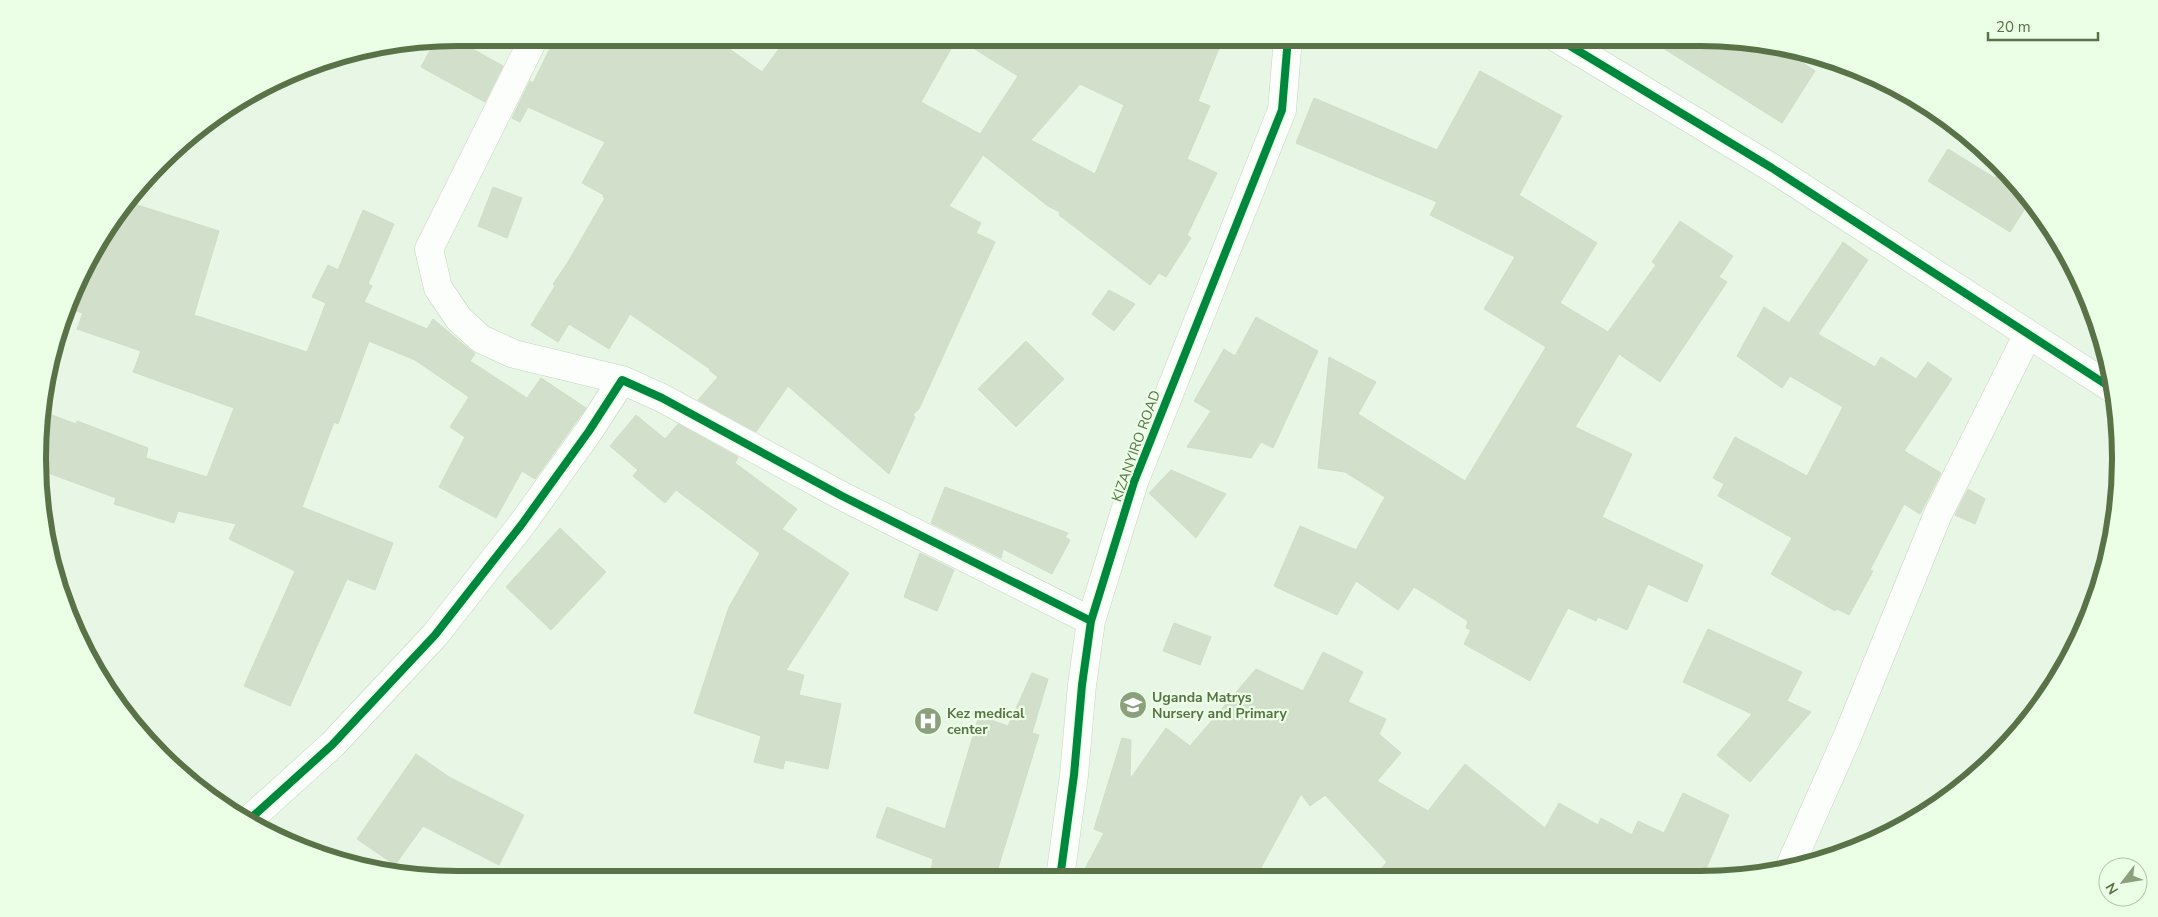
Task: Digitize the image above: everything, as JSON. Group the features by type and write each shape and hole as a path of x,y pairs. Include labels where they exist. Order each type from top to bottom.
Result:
{"street":[{"path":"530,46 429,249 438,288 459,319 481,339 514,354 622,380 662,398 842,496 1091,621"},
{"name":"KIZANYIRO ROAD","path":"1061,871 1091,621 1134,482 1282,110 1287,46"},
{"path":"1570,46 1772,168 2105,384"},
{"path":"1793,860 1848,735 1938,514 2028,334"},
{"path":"253,816 332,745 435,635 522,524 589,431 622,380"}],"building":[{"path":"458,46 467,46 503,66 485,102 421,67 432,47"},
{"path":"551,46 725,46 762,72 781,46 952,46 921,102 980,134 1018,76 970,46 1220,46 1198,101 1210,106 1187,159 1217,173 1187,235 1191,238 1166,277 1159,273 1150,285 1059,215 1060,212 1048,206 983,155 949,206 981,223 976,233 995,242 919,409 913,415 915,417 889,474 788,386 756,432 698,400 718,377 710,369 630,314 609,349 569,324 558,342 531,325 555,286 553,284 605,198 603,197 604,195 582,183 605,142 528,107 520,122 512,118 530,81 533,83","holes":["1080,84 1124,105 1095,174 1031,140"]},
{"path":"1660,46 1726,47 1794,57 1815,71 1782,123"},
{"path":"1480,71 1562,116 1519,195 1597,243 1560,303 1608,332 1656,265 1652,262 1680,221 1733,256 1719,277 1727,282 1660,382 1619,354 1575,427 1632,454 1602,517 1703,565 1687,602 1648,584 1627,630 1598,617 1596,621 1568,608 1530,681 1464,644 1471,630 1466,628 1468,621 1414,587 1398,610 1356,581 1337,615 1274,586 1300,526 1356,550 1385,497 1345,472 1318,468 1329,357 1376,382 1358,414 1465,481 1546,347 1484,309 1515,257 1430,215 1437,202 1296,143 1314,98 1437,150"},
{"path":"1948,149 1995,178 1997,174 2026,207 2010,232 1928,181"},
{"path":"493,187 522,198 507,238 478,226"},
{"path":"134,204 219,231 194,315 307,352 326,303 312,297 328,265 338,270 363,210 394,224 368,284 372,286 364,302 427,329 433,319 475,354 470,361 527,398 541,378 586,408 535,479 522,471 496,518 439,487 465,437 450,427 469,397 415,360 369,341 338,424 334,422 302,507 393,543 375,590 347,579 290,706 244,686 295,571 229,539 236,524 178,511 174,523 114,504 116,498 47,472 49,414 76,424 77,421 148,448 146,458 207,477 234,408 133,372 141,351 77,329 83,313 74,310 89,276 101,252"},
{"path":"1843,242 1868,260 1818,334 1875,367 1881,357 1916,379 1928,362 1952,379 1904,451 1941,473 1920,514 1904,504 1870,570 1873,571 1849,615 1837,609 1835,611 1771,574 1792,538 1718,496 1724,484 1713,478 1735,437 1807,476 1843,407 1790,376 1782,388 1737,356 1764,307 1789,323"},
{"path":"1109,290 1135,304 1114,331 1092,314"},
{"path":"1256,317 1318,351 1273,448 1261,442 1251,458 1187,447 1211,411 1194,401 1224,349 1235,356"},
{"path":"1026,341 1064,379 1016,427 978,389"},
{"path":"636,415 665,439 678,424 738,457 735,463 797,509 782,529 849,573 786,670 804,675 799,695 841,704 828,769 785,760 783,769 754,762 761,736 694,713 729,607 760,553 676,490 665,503 633,476 638,470 610,446"},
{"path":"1171,470 1226,494 1196,538 1149,493"},
{"path":"945,487 1068,533 1065,537 1070,540 1052,574 1003,549 1001,558 931,523"},
{"path":"1968,489 1985,499 1975,524 1955,515"},
{"path":"560,528 606,572 551,630 506,587"},
{"path":"920,553 954,570 937,611 904,597"},
{"path":"1174,623 1211,637 1200,665 1163,651"},
{"path":"1708,629 1802,672 1787,701 1811,712 1750,782 1717,755 1752,714 1683,682"},
{"path":"1323,652 1363,672 1348,702 1386,719 1379,734 1401,753 1377,781 1428,811 1465,764 1545,828 1559,803 1598,825 1601,818 1632,835 1638,821 1664,833 1683,793 1729,815 1705,871 1379,871 1387,862 1325,795 1310,806 1301,794 1259,871 1084,871 1104,833 1094,829 1122,738 1131,740 1130,779 1166,728 1190,746 1256,669 1303,691"},
{"path":"1032,673 1048,679 1032,733 1039,735 997,871 931,871 933,859 876,837 887,807 945,829 979,716 1008,726"},
{"path":"416,754 449,777 524,815 499,865 423,826 395,865 357,839"}],"cycle path":[{"path":"1061,871 1091,621 1134,482 1282,110 1287,46"},
{"path":"1570,46 1772,168 2105,384"},
{"path":"253,816 332,745 435,635 522,524 589,431 622,380 662,398 842,496 1091,621"}],"place":[{"name":"Uganda Matrys Nursery and Primary","path":"1133,705"},
{"name":"Kez medical center","path":"928,721"}]}
